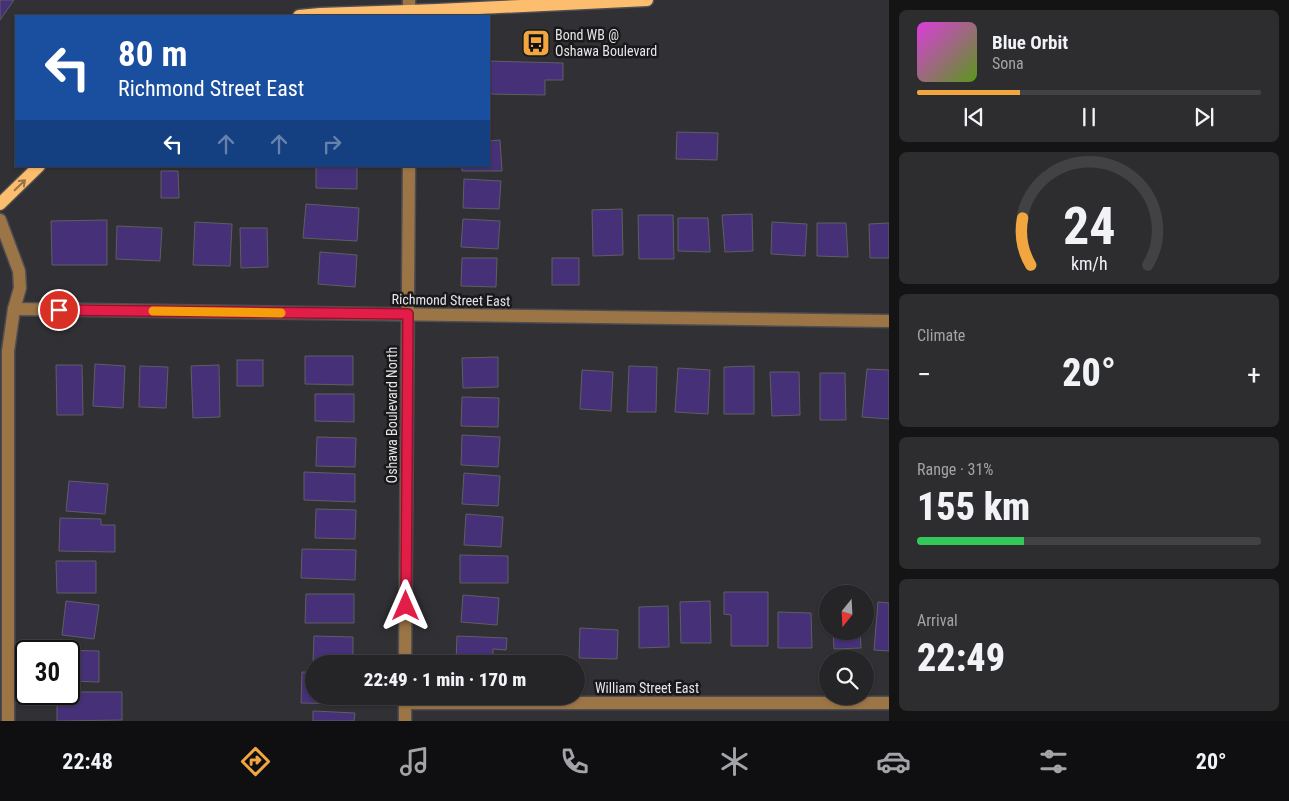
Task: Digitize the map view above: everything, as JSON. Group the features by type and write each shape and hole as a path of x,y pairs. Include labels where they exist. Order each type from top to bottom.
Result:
{"main road":[{"path":"309,15 409,9 646,0"},
{"path":"0,204 38,167"}],"street":[{"name":"Oshawa Boulevard North","path":"405,655 409,167"},
{"path":"0,220 19,272 20,288 14,309 8,351 8,721"},
{"name":"Richmond Street East","path":"14,309 889,321"},
{"name":"William Street East","path":"585,701 889,703"},
{"path":"405,705 405,721"}],"building":[{"path":"0,0 14,0 0,20"},
{"path":"490,61 563,63 563,80 545,80 545,95 490,94"},
{"path":"677,132 718,133 717,160 676,159"},
{"path":"500,140 502,171 462,171 462,167 490,167 490,141"},
{"path":"316,167 357,167 357,189 316,188"},
{"path":"161,171 178,171 179,198 161,198"},
{"path":"464,179 501,181 499,209 463,208"},
{"path":"306,204 359,208 357,241 303,238"},
{"path":"622,209 623,255 593,256 592,210"},
{"path":"752,214 753,251 725,252 722,215"},
{"path":"638,215 673,215 674,259 639,259"},
{"path":"678,218 708,218 710,252 678,251"},
{"path":"463,219 500,221 498,249 461,247"},
{"path":"107,220 107,265 52,265 51,221"},
{"path":"195,222 232,224 230,266 193,265"},
{"path":"772,222 807,224 805,256 771,254"},
{"path":"817,223 846,223 848,257 817,256"},
{"path":"889,223 889,258 870,258 869,224"},
{"path":"117,226 162,228 160,261 116,259"},
{"path":"240,228 267,228 268,267 241,268"},
{"path":"320,252 357,255 355,287 318,284"},
{"path":"462,258 497,258 496,287 461,286"},
{"path":"552,258 579,258 579,285 552,285"},
{"path":"305,356 353,356 353,385 305,384"},
{"path":"498,357 498,387 463,388 462,358"},
{"path":"237,360 263,360 263,386 237,386"},
{"path":"95,364 125,366 123,408 93,406"},
{"path":"56,365 82,365 83,415 57,415"},
{"path":"219,365 220,417 193,418 191,366"},
{"path":"140,366 168,367 166,408 139,407"},
{"path":"629,366 657,367 656,412 627,412"},
{"path":"754,366 754,414 724,414 724,367"},
{"path":"678,368 710,370 708,414 675,412"},
{"path":"867,369 889,370 889,419 862,417"},
{"path":"582,370 613,372 611,411 580,409"},
{"path":"770,372 799,372 800,415 772,416"},
{"path":"820,373 845,373 846,420 820,420"},
{"path":"315,394 354,394 354,422 315,421"},
{"path":"462,397 499,398 498,427 461,426"},
{"path":"462,435 500,437 498,467 461,465"},
{"path":"317,437 356,438 355,467 316,466"},
{"path":"304,472 355,474 355,502 304,500"},
{"path":"464,473 500,476 498,506 462,504"},
{"path":"69,481 108,484 105,514 66,511"},
{"path":"316,509 356,510 355,539 315,538"},
{"path":"466,514 503,517 501,547 464,545"},
{"path":"60,518 101,519 101,525 115,525 115,552 59,551"},
{"path":"302,549 356,550 355,580 301,578"},
{"path":"460,555 508,556 508,583 460,583"},
{"path":"56,561 96,561 96,593 57,593"},
{"path":"724,592 768,592 768,646 731,646 731,615 724,614"},
{"path":"306,594 354,594 354,623 305,623"},
{"path":"463,595 499,598 497,625 461,622"},
{"path":"66,601 99,605 94,639 62,635"},
{"path":"710,601 711,643 681,643 680,602"},
{"path":"878,602 889,603 889,651 874,650"},
{"path":"668,606 669,647 639,648 639,607"},
{"path":"778,612 811,613 812,648 778,648"},
{"path":"580,628 618,630 617,659 585,658 585,655 579,655"},
{"path":"314,636 353,637 353,655 313,655"},
{"path":"457,636 507,638 506,650 493,649 493,655 456,655"},
{"path":"834,640 861,640 861,648 834,649"},
{"path":"80,651 99,651 99,682 80,681"},
{"path":"302,672 305,672 305,703 301,703"},
{"path":"80,692 122,692 122,720 57,721 57,705 80,705"},
{"path":"313,711 355,713 354,721 313,721"}],"slow traffic":[{"path":"153,311 281,313"}],"place":[{"name":"Bond WB @ Oshawa Boulevard","path":"536,43"}],"route":[{"path":"59,310 408,314 406,606"}]}
